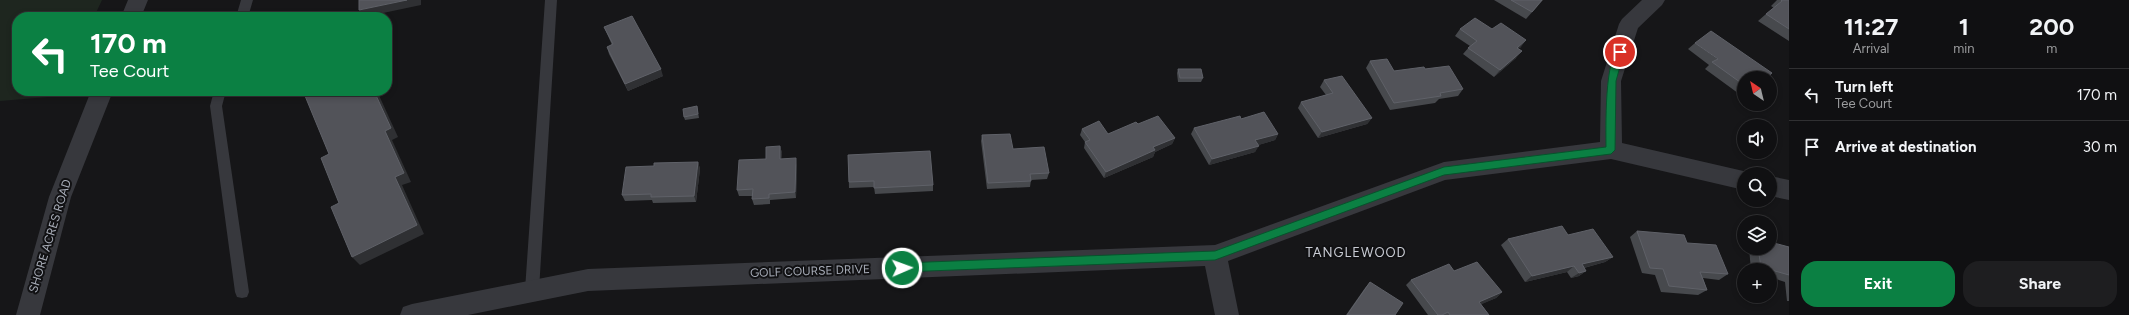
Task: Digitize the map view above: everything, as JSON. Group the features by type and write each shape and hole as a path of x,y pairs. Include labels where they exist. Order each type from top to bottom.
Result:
{"street":[{"path":"133,12 138,0"},
{"path":"1611,150 1611,81 1628,24 1655,0"},
{"name":"SHORE ACRES ROAD","path":"28,315 60,197 100,96"},
{"name":"GOLF COURSE DRIVE","path":"412,315 588,280 1215,255 1444,171 1611,150 1737,178"},
{"path":"1777,187 1789,190"},
{"path":"1215,255 1227,315"}],"lane":[{"path":"243,12 247,0"},
{"path":"532,290 551,0"},
{"path":"219,96 216,106 242,292"}],"shaded area":[{"path":"0,0 102,0 96,12 12,12 12,96 60,96 0,101"}],"building":[{"path":"359,0 407,0 359,10"},
{"path":"1511,0 1542,0 1532,12"},
{"path":"1781,0 1789,0 1789,29 1766,14 1782,1"},
{"path":"632,16 661,69 625,84 607,47 613,44 604,27"},
{"path":"1475,18 1492,29 1501,23 1526,40 1517,48 1522,51 1500,70 1468,48 1477,41 1460,29"},
{"path":"1711,31 1769,71 1737,71 1737,80 1712,62 1718,59 1695,43"},
{"path":"1387,59 1394,71 1424,67 1425,69 1449,66 1463,89 1440,93 1441,96 1394,103 1370,61"},
{"path":"1178,69 1201,69 1203,78 1180,78"},
{"path":"1342,76 1372,118 1322,132 1301,102 1333,93 1324,80"},
{"path":"305,96 376,96 391,128 385,131 404,173 395,177 417,225 352,257 331,207 339,203 321,158 329,154"},
{"path":"697,106 698,114 684,117 683,109"},
{"path":"1264,112 1278,134 1255,140 1259,146 1212,159 1194,128 1240,116 1241,119"},
{"path":"1158,116 1175,138 1153,147 1155,150 1106,172 1085,142 1090,140 1082,129 1099,121 1108,134 1136,122 1138,124"},
{"path":"1010,134 1013,149 1044,147 1049,173 1030,174 1031,181 988,183 982,135"},
{"path":"780,146 780,159 796,158 795,192 769,194 769,198 752,199 753,189 737,190 739,160 766,159 766,147"},
{"path":"930,151 933,185 874,188 874,181 849,182 848,155"},
{"path":"698,162 694,196 651,197 651,194 622,195 626,167 654,166 654,163"},
{"path":"1562,226 1568,235 1593,229 1613,257 1582,264 1586,271 1579,273 1574,266 1532,276 1508,239"},
{"path":"1637,231 1684,235 1687,243 1716,245 1728,274 1700,272 1707,290 1669,286 1663,269 1650,268"},
{"path":"1777,244 1789,247 1789,275 1777,272 1777,263 1760,263 1759,255 1777,255"},
{"path":"1477,262 1502,292 1479,302 1489,315 1450,315 1448,312 1438,315 1411,280 1449,264 1454,271"},
{"path":"1370,282 1403,303 1395,315 1347,315"}],"district":[{"name":"TANGLEWOOD","path":"1356,252"}],"route":[{"path":"902,268 1215,255 1444,171 1611,150 1611,81 1620,52"}]}
